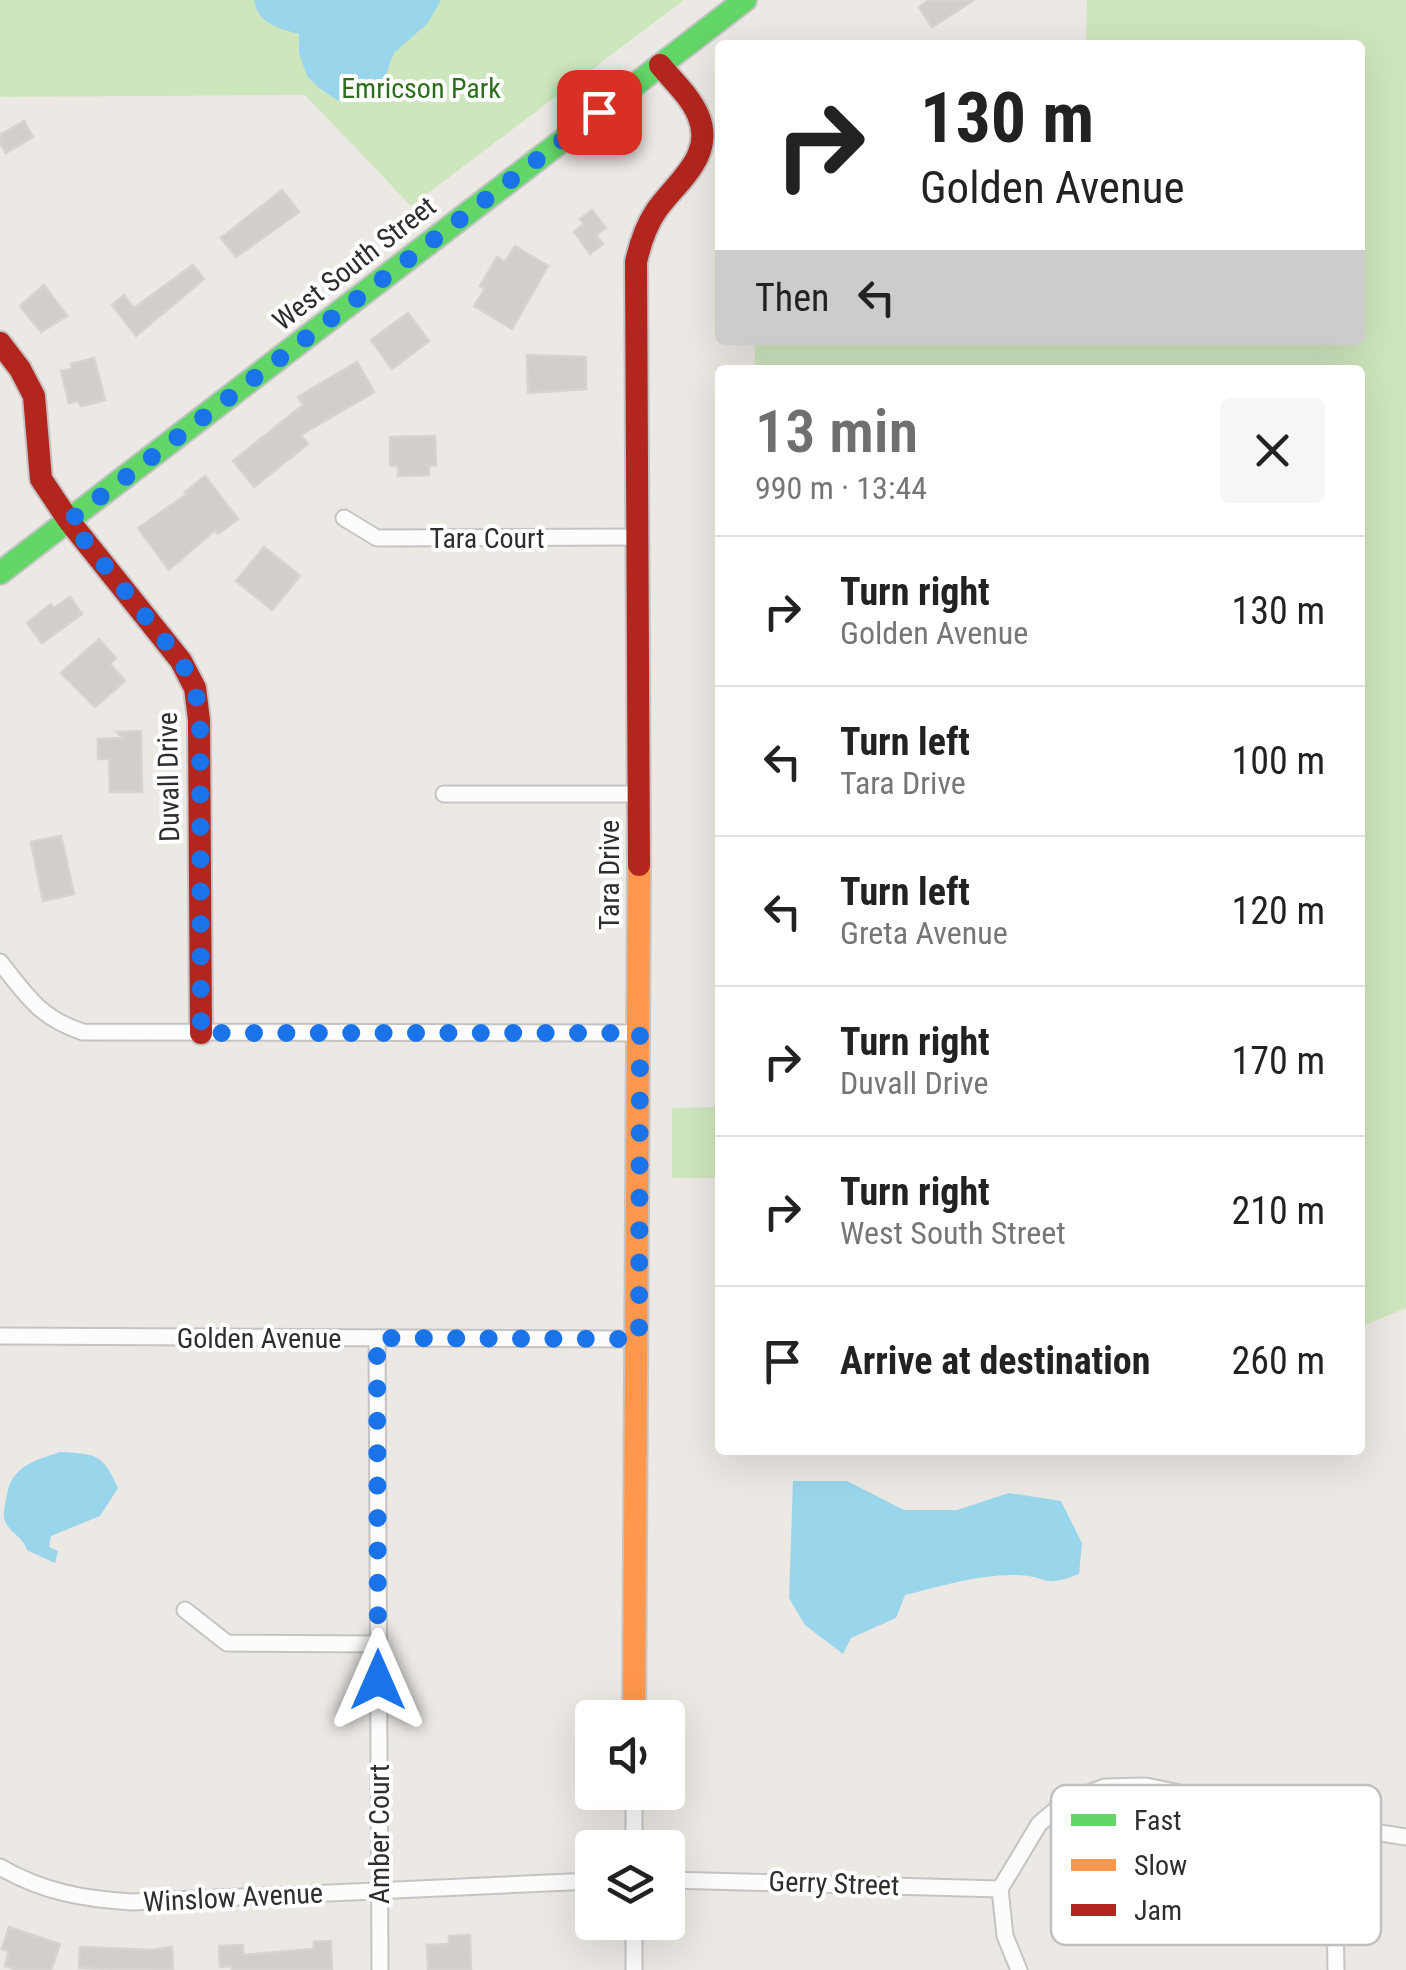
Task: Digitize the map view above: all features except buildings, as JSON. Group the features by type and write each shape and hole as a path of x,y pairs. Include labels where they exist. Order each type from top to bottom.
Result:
{"street":[{"name":"West South Street","path":"0,573 744,0"},
{"name":"Tara Drive","path":"634,1700 640,1033 636,262 643,234 660,205 691,172 702,148 701,122 660,65"},
{"name":"Duvall Drive","path":"0,343 34,396 41,480 181,661 195,688 200,720 201,1033"},
{"name":"Tara Court","path":"344,518 377,538 635,537"},
{"path":"444,794 638,794"},
{"path":"0,962 34,1005 56,1023 84,1032 640,1033"},
{"name":"Golden Avenue","path":"0,1336 639,1339"},
{"name":"Amber Court","path":"377,1338 380,1970"},
{"path":"184,1610 227,1643 378,1644"},
{"path":"1019,1970 1006,1936 1000,1889 1038,1824 1051,1813"},
{"path":"1381,1833 1406,1837"},
{"name":"Winslow Avenue","path":"0,1867 52,1892 132,1902 575,1882"},
{"name":"Gerry Street","path":"685,1880 1000,1889"},
{"path":"634,1940 634,1970"},
{"path":"1336,1945 1336,1970"}],"green space":[{"name":"Emricson Park","path":"0,0 684,0 411,206 305,95 0,97"},
{"path":"1087,0 1406,0 1406,1308 1365,1325 1365,365 755,365 755,345 1365,345 1365,40 1086,40"},
{"path":"715,1107 715,1178 672,1178 672,1108"}],"water":[{"path":"254,0 441,0 428,23 394,53 380,90 354,101 337,100 307,76 299,53 299,34 264,20"},
{"path":"60,1452 97,1458 108,1468 118,1488 100,1516 51,1536 49,1547 58,1551 55,1563 27,1550 6,1523 4,1512 14,1477 34,1461"},
{"path":"793,1481 847,1481 904,1510 957,1510 1009,1493 1061,1501 1082,1543 1079,1574 1051,1581 1017,1575 989,1576 905,1595 896,1618 851,1638 843,1654 805,1625 789,1598"}],"traffic: fast":[{"path":"0,573 745,0"}],"traffic: slow":[{"path":"634,1700 639,865"}],"traffic: jam":[{"path":"639,865 636,262 652,217 691,168 702,143 695,108 660,65"},
{"path":"0,343 34,396 41,479 69,521 181,661 195,688 199,720 201,1033"}],"route":[{"path":"378,1680 377,1338 639,1339 640,1033 201,1033 200,720 195,688 181,661 69,521 599,112"}]}
